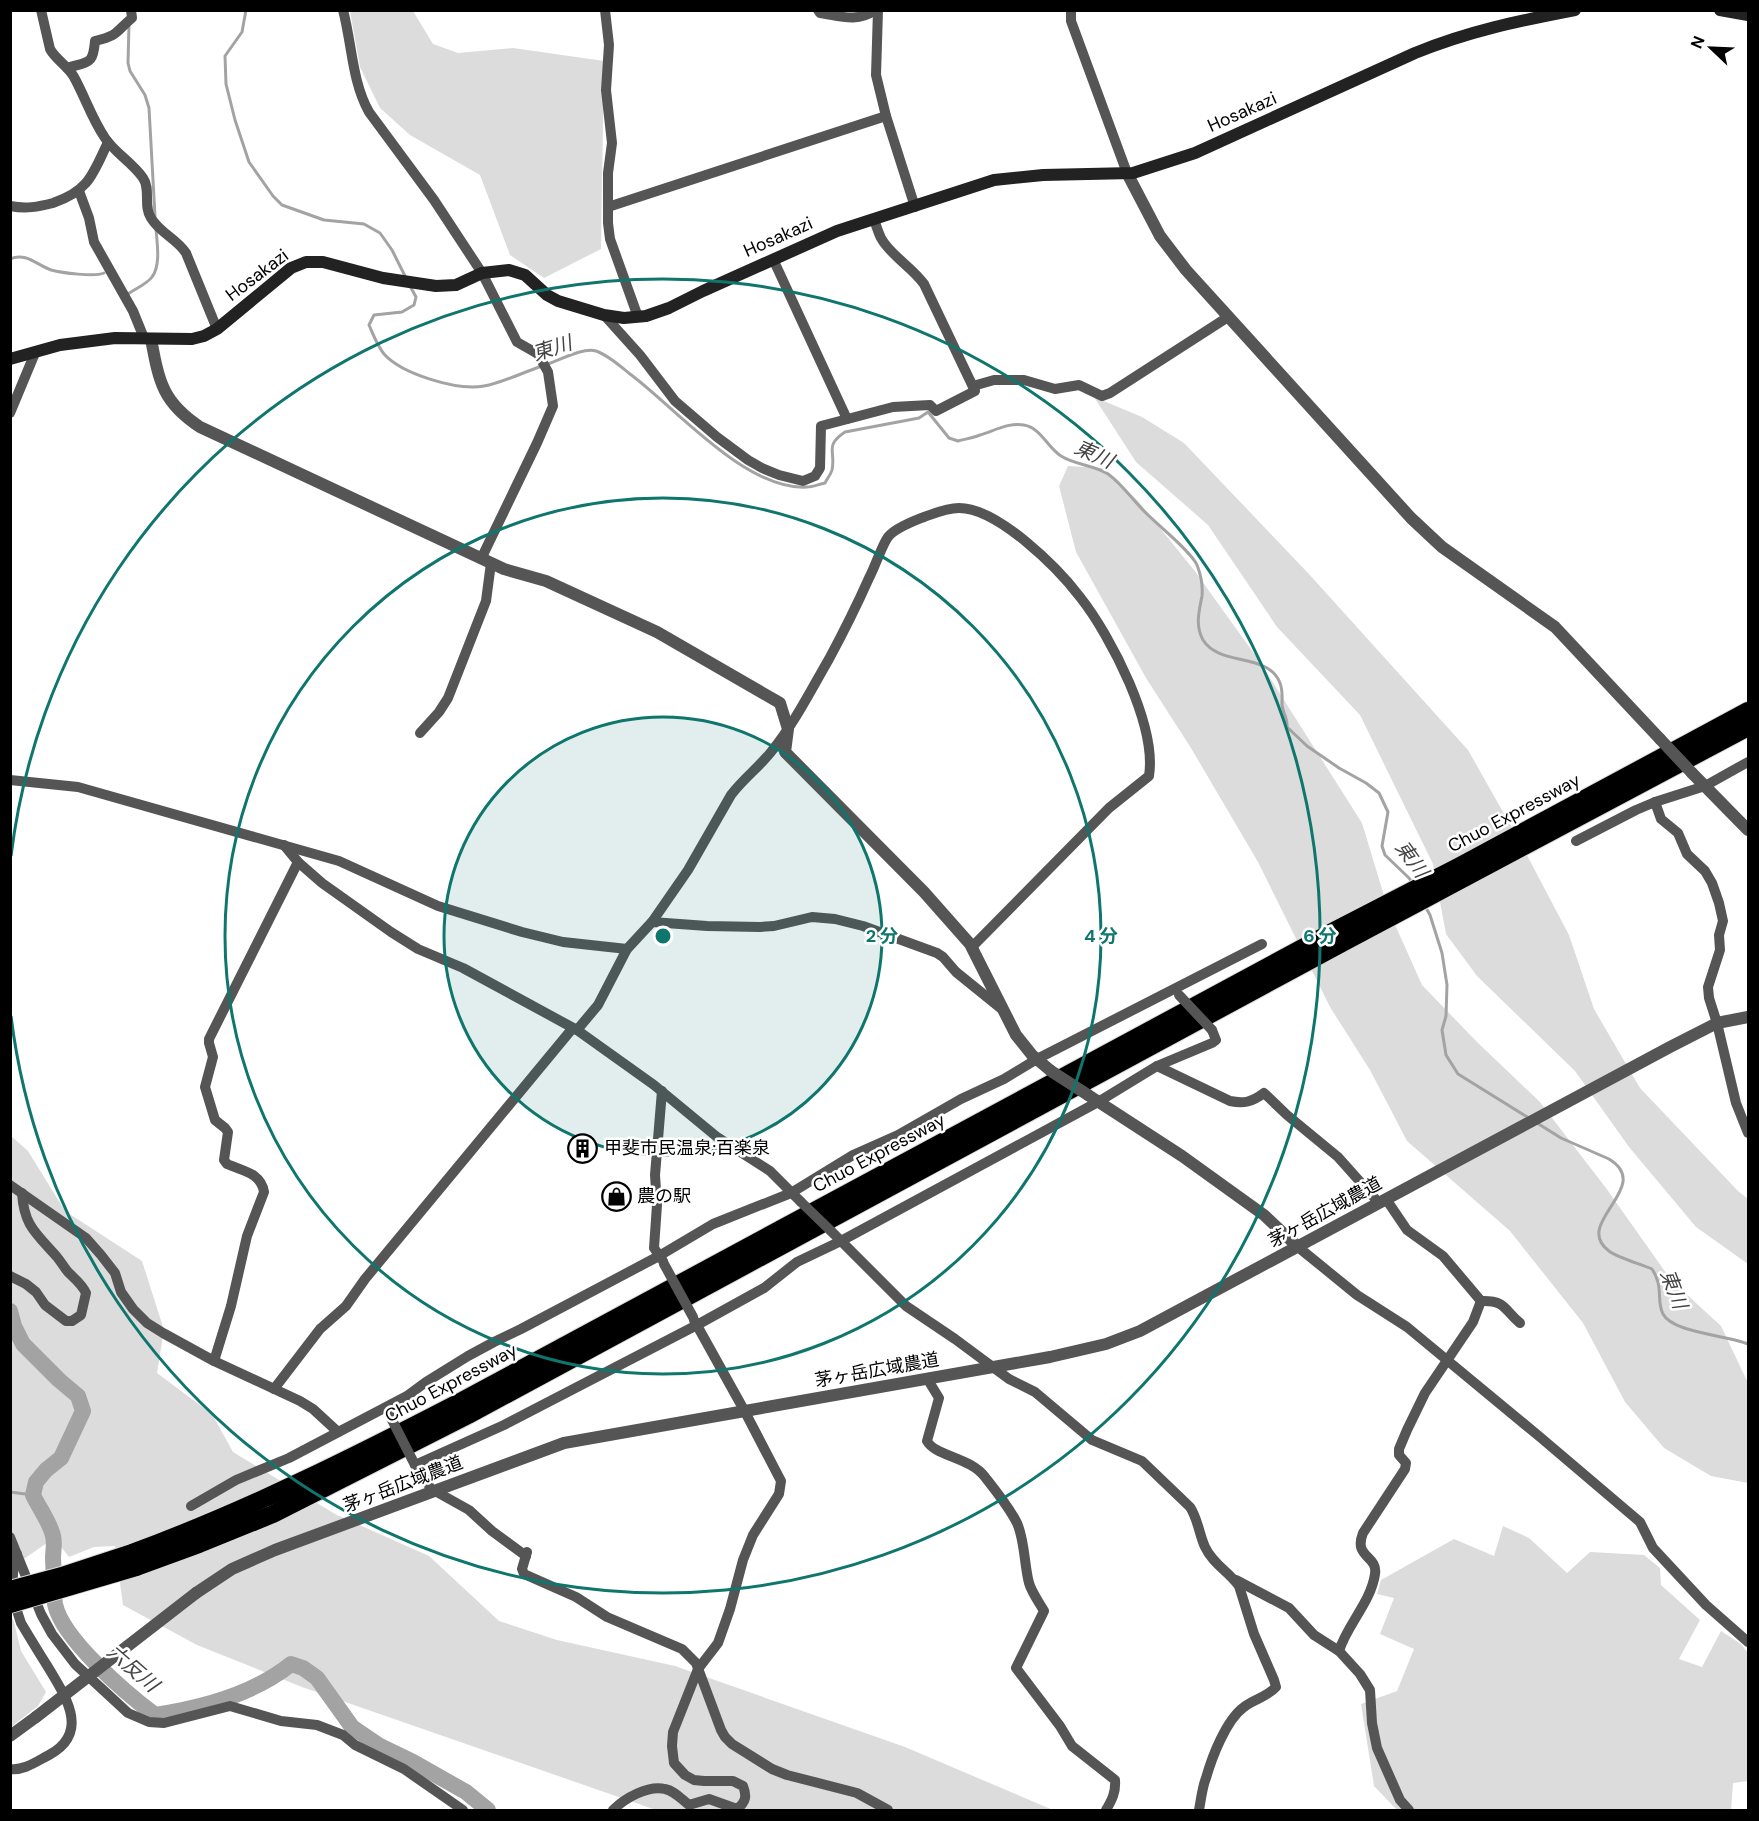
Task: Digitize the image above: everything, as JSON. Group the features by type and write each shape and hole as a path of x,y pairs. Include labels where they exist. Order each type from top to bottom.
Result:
{"highway":[{"name":"Chuo Expressway","path":"1477,864 1749,711"},
{"name":"Chuo Expressway","path":"10,1604 134,1560 193,1530 338,1465 1477,864 1749,727"},
{"name":"Chuo Expressway","path":"10,1590 134,1560"}],"main road":[{"name":"Hosakazi","path":"10,359 60,345 116,338 192,339 204,336 217,329 291,268 306,262 323,262 406,282 436,286 456,285 483,273 509,270 525,275 547,295 558,301 604,315 624,318 646,316 669,308 837,231 994,180 1043,175 1127,173 1165,163 1195,153 1444,41 1500,25 1575,10"},
{"path":"1720,10 1749,15"}],"street":[{"path":"41,10 50,49 73,75 108,142 145,180 147,210 160,229 180,244 186,253 217,329"},
{"path":"343,10 362,101 434,200 483,273 517,342 538,354 542,359 548,372 553,406 486,561 486,601 455,680 439,712 420,734"},
{"path":"818,10 820,13 856,18 876,10"},
{"path":"876,10 876,75 886,116 915,207"},
{"path":"606,11 609,45 606,90 612,143 608,173 610,239 638,317"},
{"path":"1071,11 1071,21 1127,173 1160,236 1186,270 1412,518 1442,547 1555,627 1692,773 1749,830"},
{"path":"67,68 90,61 94,55 95,40 112,37 130,17"},
{"path":"608,207 886,116"},
{"path":"10,206 37,207 62,200 79,191 93,174 108,142"},
{"path":"79,191 89,218 94,242 147,338 166,396 181,414 200,427 486,561 504,569 546,581 657,632 780,703 788,729 785,752 924,892 972,947 1016,1035 1032,1055 1052,1071 1191,1162 1264,1215 1298,1247 1357,1295 1407,1327 1640,1522 1653,1548 1706,1605 1749,1642"},
{"path":"604,315 640,355 675,401 740,454 771,472 803,482 815,476 820,468 822,426 893,407 930,405 936,411 975,391 924,284 918,275 886,245 880,237 874,219"},
{"path":"773,259 847,419"},
{"path":"973,386 994,380 1024,380 1055,388 1079,385 1102,396 1228,317"},
{"path":"10,413 35,353"},
{"path":"274,1389 320,1329 346,1306 372,1270 574,1030 598,1005 627,949 652,922 688,870 731,795 770,753 788,729 830,658 889,536 910,522 958,508 974,510 1009,529 1032,546 1064,576 1083,600 1114,649 1135,697 1152,761 1149,776 1109,808 972,947"},
{"path":"1576,841 1655,802 1705,786 1749,762"},
{"path":"10,780 78,787 339,861 438,906 522,932 563,942 627,949"},
{"path":"1655,802 1661,819 1678,833 1687,854 1705,871 1719,903 1723,921 1719,935 1720,950 1708,987 1709,998 1736,1102 1749,1133"},
{"path":"284,845 297,862 322,883 391,932 418,949 463,968 574,1030 662,1091 717,1137 770,1171 906,1306 1009,1379 1035,1392 1092,1440 1142,1461 1190,1507 1195,1514 1205,1547 1218,1567 1234,1579 1288,1608 1314,1635 1339,1651 1360,1674 1370,1690 1372,1723 1377,1748 1400,1800 1409,1810"},
{"path":"214,1361 231,1306 247,1236 264,1192 259,1178 227,1164 224,1160 228,1132 215,1120 205,1087 213,1057 209,1039 297,862"},
{"path":"652,922 760,927 812,917 835,919 863,926 937,953 1003,1011"},
{"path":"191,1506 236,1480 289,1458 387,1410 426,1382 485,1346 662,1260 713,1224 791,1193 853,1155 898,1135 1037,1059 1177,992 1262,944"},
{"path":"415,1465 504,1425 695,1321 764,1288 797,1262 841,1241 1093,1098 1157,1066 1212,1043 1216,1040 1212,1030 1177,992"},
{"name":"茅ヶ岳広域農道","path":"10,1736 196,1593 232,1569 247,1562 564,1443 1081,1351 1140,1331 1616,1075 1717,1023 1749,1017"},
{"path":"1157,1066 1230,1101 1241,1103 1254,1101 1264,1094 1338,1157 1383,1201 1407,1230 1443,1256 1481,1300 1498,1303 1507,1308 1520,1323"},
{"path":"613,1810 639,1793 653,1789 665,1789 678,1795 689,1805 709,1800 737,1809 744,1803 746,1794 743,1786 733,1781 719,1782 685,1776 674,1763 673,1732 698,1669 718,1643 746,1552 753,1535 779,1494 781,1481 654,1248 657,1204 655,1175 662,1091"},
{"path":"10,1185 86,1238 115,1273 121,1292 133,1309 147,1323 214,1361 313,1409 338,1432"},
{"path":"10,1276 36,1292 45,1305 66,1321 72,1321 81,1315 87,1293 33,1232 23,1210 22,1193"},
{"path":"1339,1651 1366,1597 1375,1572 1374,1564 1360,1549 1363,1533 1405,1469 1406,1463 1399,1455 1399,1449 1407,1430 1425,1393 1473,1322 1481,1300"},
{"path":"928,1380 939,1398 927,1441 929,1446 975,1466 983,1474 1017,1524 1030,1584 1044,1611 1016,1668 1060,1726 1072,1746 1115,1780 1116,1789 1113,1799 1106,1810"},
{"path":"387,1410 415,1465 424,1474 433,1492 469,1510 492,1531 526,1554 522,1569 524,1574 576,1597 607,1617 682,1649 691,1656 721,1730 732,1744 780,1772 857,1793 888,1810"},
{"path":"10,1537 40,1614 52,1634 94,1684 128,1713 149,1722 164,1723 230,1706 281,1721 317,1725 343,1735 355,1744 404,1769 463,1810"},
{"path":"10,1769 18,1770 60,1749 71,1727 67,1699 21,1623 11,1577 17,1554"},
{"path":"1199,1810 1205,1780 1219,1744 1233,1718 1243,1707 1270,1693 1276,1687 1254,1634 1242,1594 1234,1579"}],"shaded area":[{"path":"350,11 413,11 433,44 458,53 513,48 604,61 601,249 544,278 510,255 480,175 410,135 380,108 360,67"},
{"path":"1094,397 1142,417 1184,443 1308,573 1468,750 1569,935 1594,1009 1640,1088 1748,1199 1748,1264 1696,1227 1629,1147 1575,1071 1477,976 1446,934 1433,864 1360,715 1277,627 1208,525 1136,462"},
{"path":"1068,466 1104,468 1138,501 1194,570 1258,659 1362,823 1388,909 1422,985 1539,1101 1606,1188 1671,1280 1721,1326 1748,1383 1748,1483 1711,1476 1664,1448 1625,1402 1583,1323 1510,1231 1407,1141 1370,1070 1330,1007 1258,862 1191,748 1146,678 1076,552 1059,486"},
{"path":"10,1135 28,1151 65,1211 142,1261 164,1330 157,1373 212,1414 233,1452 335,1514 429,1556 499,1621 557,1640 675,1666 905,1747 1053,1810 656,1810 302,1687 197,1645 123,1605 115,1546 94,1547 69,1557 54,1538 11,1568"},
{"path":"1503,1526 1529,1538 1567,1573 1590,1552 1644,1555 1660,1568 1661,1585 1700,1620 1679,1659 1702,1667 1721,1631 1741,1644 1748,1653 1748,1781 1733,1783 1731,1810 1397,1810 1374,1786 1361,1704 1397,1691 1414,1649 1380,1634 1394,1598 1377,1594 1381,1580 1454,1539 1494,1556"},
{"path":"11,1615 21,1651 46,1692 38,1706 11,1727"}],"waterway":[{"name":"東川","path":"246,10 242,32 225,56 226,84 249,162 282,205 324,220 364,224 380,233 392,250 406,278"},
{"path":"129,24 128,63 130,71 145,95 149,108 155,216"},
{"path":"128,294 147,282 155,272 158,254 156,229"},
{"path":"10,259 26,258 51,270 63,272 86,275 104,273"},
{"name":"東川","path":"410,286 416,297 414,305 402,312 374,315 369,325 384,354 403,368 445,383 473,387 498,382 542,366"},
{"name":"東川","path":"548,364 585,351 600,353 618,364 736,462 760,476 784,485 812,487 825,483 832,470 833,445 845,432 919,418 928,412 949,438 958,441 1018,424 1035,430 1061,456 1103,471 1113,478 1193,559 1202,584 1198,624 1203,640 1221,654 1255,663 1274,673 1281,686 1287,727 1307,746 1379,793 1388,812 1382,846 1385,855 1413,884"},
{"name":"東川","path":"1425,906 1442,953 1447,985 1446,1016 1442,1030 1446,1055 1458,1074 1529,1118"},
{"name":"東川","path":"1537,1123 1561,1138 1609,1159 1621,1170 1623,1181 1599,1229 1600,1240 1613,1254 1652,1269 1658,1281 1663,1314 1669,1320 1689,1329 1748,1344"},
{"name":"六反川","path":"10,1311 23,1344 78,1396 83,1411 61,1458 36,1482 33,1495 52,1531 54,1599 60,1618 82,1649 97,1665 155,1715 227,1698 261,1684 291,1664 303,1668 317,1678 352,1727 380,1746 466,1792 488,1810"},
{"path":"10,1492 33,1495"}],"place":[{"name":"甲斐市民温泉;百楽泉","path":"583,1148"},
{"name":"農の駅","path":"616,1196"}]}
